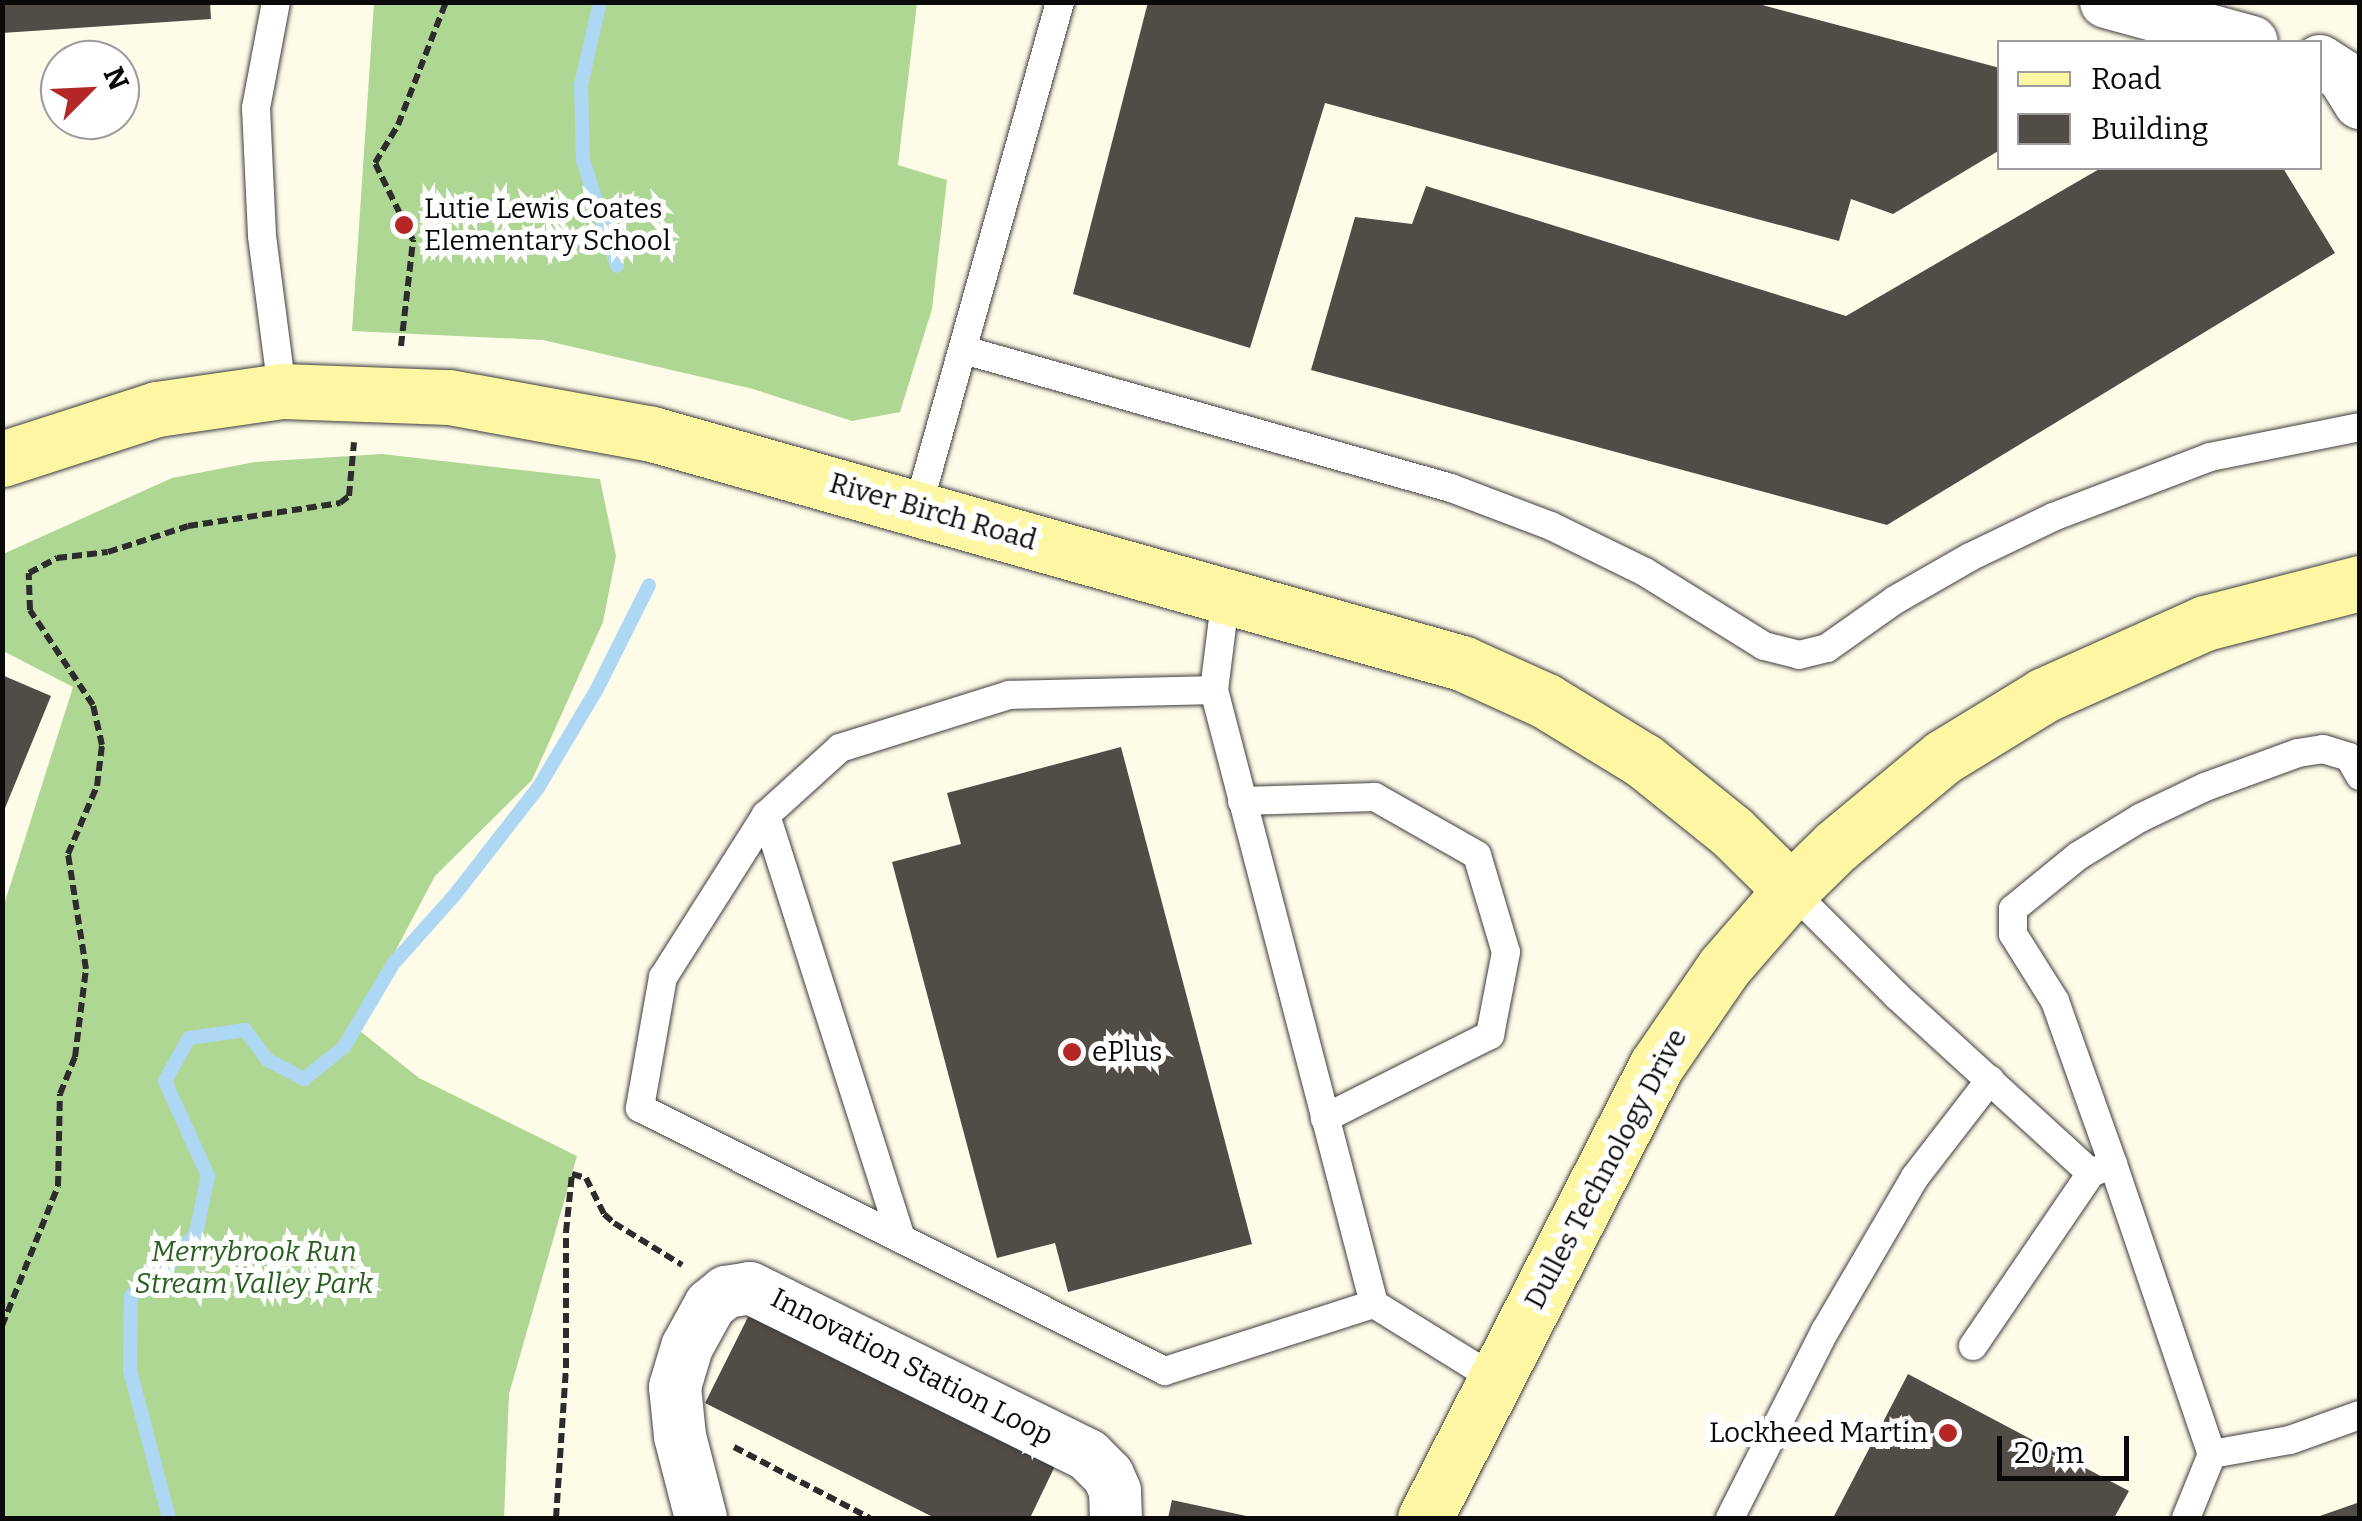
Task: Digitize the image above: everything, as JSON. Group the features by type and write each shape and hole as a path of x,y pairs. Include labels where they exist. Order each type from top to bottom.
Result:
{"street":[{"path":"2106,2 2245,40"},
{"path":"2322,62 2343,76 2360,103"},
{"name":"River Birch Road","path":"2,460 157,409 282,391 449,397 652,434 1430,652 1546,701 1644,761 1690,796 1791,890"},
{"name":"Dulles Technology Drive","path":"1425,1518 1656,1066 1724,967 1791,890 1836,846 1944,758 2044,695 2205,624 2360,583"},
{"name":"Innovation Station Loop","path":"701,1518 680,1436 675,1387 687,1347 710,1305 726,1292 750,1288 1088,1456 1108,1476 1115,1491 1116,1518"}],"lane":[{"path":"276,2 256,108 262,236 282,391"},
{"path":"918,507 1060,2"},
{"path":"964,350 1450,488 1550,526 1645,572 1764,646 1799,655 1827,648 1925,582 2054,517 2210,457 2360,427"},
{"path":"1226,594 1214,690 1374,1304 1495,1379"},
{"path":"1214,690 1008,695 840,748 766,815 663,977 640,1108 1165,1371 1374,1304"},
{"path":"2186,1518 2212,1454 2102,1168 2055,1001 2013,934 2013,908 2078,856 2140,818 2204,788 2298,753 2323,749 2349,756 2360,776"},
{"path":"1242,801 1375,798 1477,855 1506,952 1490,1035 1325,1118"},
{"path":"766,815 901,1238"},
{"path":"1791,890 1990,1080 2102,1168"},
{"path":"1730,1518 1825,1331 1915,1177 1990,1080"},
{"path":"1973,1346 2102,1168"},
{"path":"2212,1454 2290,1440 2360,1415"}],"path":[{"path":"2,1326 58,1186 60,1094 75,1057 86,969 68,854 97,786 102,745 94,704 30,610 29,572 57,558 108,552 188,526 340,503 349,496 402,317 413,240 375,162 398,125 446,2"},
{"path":"556,1518 566,1368 566,1232 572,1174 586,1178 604,1214 684,1267 689,1278"},
{"path":"720,1438 760,1464 870,1518"}],"green space":[{"path":"374,3 917,3 898,165 947,180 932,309 900,412 852,421 753,389 543,340 352,331"},
{"name":"Merrybrook Run Stream Valley Park","path":"382,454 600,479 616,556 603,622 532,780 435,876 355,1027 419,1078 577,1156 509,1394 504,1518 3,1518 3,908 73,687 3,651 3,554 172,478 255,462"}],"building":[{"path":"2,2 210,2 211,19 2,33"},
{"path":"1148,2 1751,2 1997,67 1997,152 1893,214 1851,199 1839,241 1325,103 1250,348 1073,294"},
{"path":"2098,170 2284,170 2335,253 1887,525 1311,370 1355,217 1412,224 1426,186 1846,316"},
{"path":"2,675 51,696 3,813 2,813"},
{"name":"ePlus","path":"1121,747 1252,1244 1068,1292 1055,1243 997,1258 892,862 961,844 947,793"},
{"path":"752,1309 1055,1466 1030,1518 935,1518 705,1403"},
{"name":"Lockheed Martin","path":"1908,1374 2129,1491 2114,1518 1833,1518"},
{"path":"1172,1500 1251,1517 1251,1518 1168,1518"},
{"path":"2360,1502 2360,1518 2314,1518"}],"waterway":[{"path":"600,2 581,85 583,160 617,266"},
{"path":"169,1518 130,1370 131,1296 170,1265 196,1233 208,1176 165,1081 189,1038 245,1030 268,1060 304,1079 344,1047 393,964 453,897 538,788 597,689 649,585"}],"place":[{"name":"Lutie Lewis Coates Elementary School","path":"404,225"},
{"name":"ePlus","path":"1072,1052"},
{"name":"Lockheed Martin","path":"1948,1433"}]}
